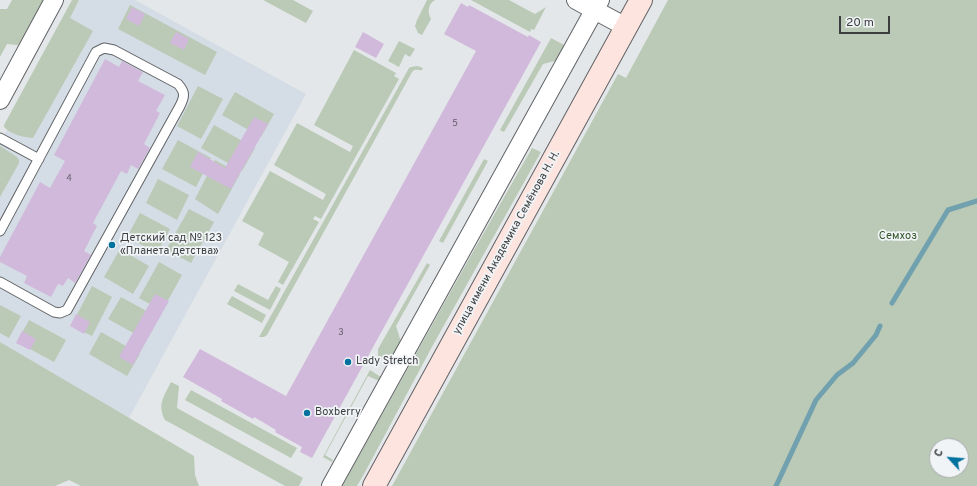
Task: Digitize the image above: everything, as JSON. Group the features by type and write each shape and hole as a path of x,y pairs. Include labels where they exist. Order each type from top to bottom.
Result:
{"main road":[{"name":"улица имени Академика Семёнова Н. Н.","path":"374,486 641,0"}],"street":[{"path":"0,100 54,0"},
{"path":"576,0 597,5 626,27"},
{"path":"332,486 597,5"}],"lane":[{"path":"0,231 96,52 104,48 114,50 178,84 183,90 184,98 180,106 67,310 60,313 54,312 0,282"},
{"path":"0,138 39,159"}],"shaded area":[{"name":"Детский сад № 123 «Планета детства»","path":"79,0 135,0 306,94 129,418 0,347 0,143"}],"green space":[{"path":"12,0 48,0 22,44 7,44 0,57 0,9 7,9"},
{"path":"72,0 79,0 70,18 93,31 33,138 14,134 7,130 4,125"},
{"path":"263,0 293,0 313,11 306,23"},
{"path":"427,0 435,0 430,6 429,11 431,19 422,35 418,33 415,26"},
{"path":"471,0 509,0 535,14 546,7 534,30 531,29 530,32"},
{"name":"Семхоз","path":"668,0 977,0 977,486 392,486 618,74 626,78"},
{"path":"130,5 217,52 205,75 118,29"},
{"path":"551,38 566,46 559,60 543,64 504,132 500,130"},
{"path":"399,41 415,49 410,57 405,54 399,67 388,61"},
{"path":"354,50 396,73 394,76 399,79 321,219 315,216 313,219 319,222 283,285 278,282 289,262 258,245 264,233 242,221 270,171 323,200 326,194 274,165 297,123 350,152 353,146 314,125"},
{"path":"417,66 423,68 422,70 415,70 412,72 267,335 264,337 259,337 409,68"},
{"path":"198,86 223,99 201,139 177,126"},
{"path":"235,92 274,114 261,137 222,115"},
{"path":"214,125 255,148 242,171 201,148"},
{"path":"178,140 211,158 196,187 162,169"},
{"path":"0,146 17,157 19,163 0,197"},
{"path":"532,148 541,152 433,345 364,474 357,486 342,486 469,259"},
{"path":"484,159 488,161 443,243 439,241"},
{"path":"215,160 240,174 218,214 195,199"},
{"path":"158,179 189,195 177,220 146,203"},
{"path":"189,209 214,222 191,263 166,250"},
{"path":"140,213 170,229 157,253 127,237"},
{"path":"120,249 149,266 133,294 104,277"},
{"path":"159,262 182,275 162,311 139,298"},
{"path":"427,263 430,265 396,326 401,342 393,356 378,356 378,349"},
{"path":"238,284 268,300 276,286 281,289 270,310 234,291"},
{"path":"92,286 112,297 92,336 71,326"},
{"path":"232,296 266,315 262,323 227,304"},
{"path":"121,297 159,318 146,340 108,319"},
{"path":"0,305 21,316 9,338 0,333"},
{"path":"29,320 66,340 54,362 17,342"},
{"path":"101,332 140,354 127,376 89,354"},
{"path":"0,342 194,456 195,475 199,486 81,486 69,480 55,486 0,486"},
{"path":"370,370 381,377 379,381 368,376 325,455 333,460 332,462 323,457"},
{"path":"171,382 179,386 177,408 303,478 299,486 285,486 165,420 162,410 162,401"},
{"path":"191,390 297,448 291,458 185,400"}],"building":[{"path":"461,3 468,7 469,5 528,37 529,35 541,42 312,458 300,452 302,447 275,432 276,430 254,417 253,419 221,401 222,399 183,377 200,349 286,396 476,51 444,34"},
{"path":"132,7 145,14 139,26 126,19"},
{"path":"176,32 189,39 184,50 170,43"},
{"path":"363,32 384,44 376,58 355,47"},
{"path":"105,59 119,67 122,61 143,72 138,81 165,95 156,111 160,113 144,144 150,148 138,169 131,165 127,174 121,171 93,223 97,226 84,251 91,255 75,283 68,278 63,286 58,284 51,297 24,283 27,276 0,262 0,257 40,182 50,188 65,161 54,155"},
{"path":"254,117 268,124 231,189 190,167 198,152 225,168"},
{"path":"155,294 169,301 133,365 119,357"},
{"path":"76,314 90,322 84,334 70,326"},
{"path":"22,331 36,339 30,350 16,343"}],"waterway":[{"path":"892,303 948,210 977,201"},
{"path":"776,486 816,400 837,375 853,363 876,335 880,326"}],"place":[{"name":"Детский сад № 123 «Планета детства»","path":"112,245"},
{"name":"Lady Stretch","path":"348,362"},
{"name":"Boxberry","path":"307,413"}]}
